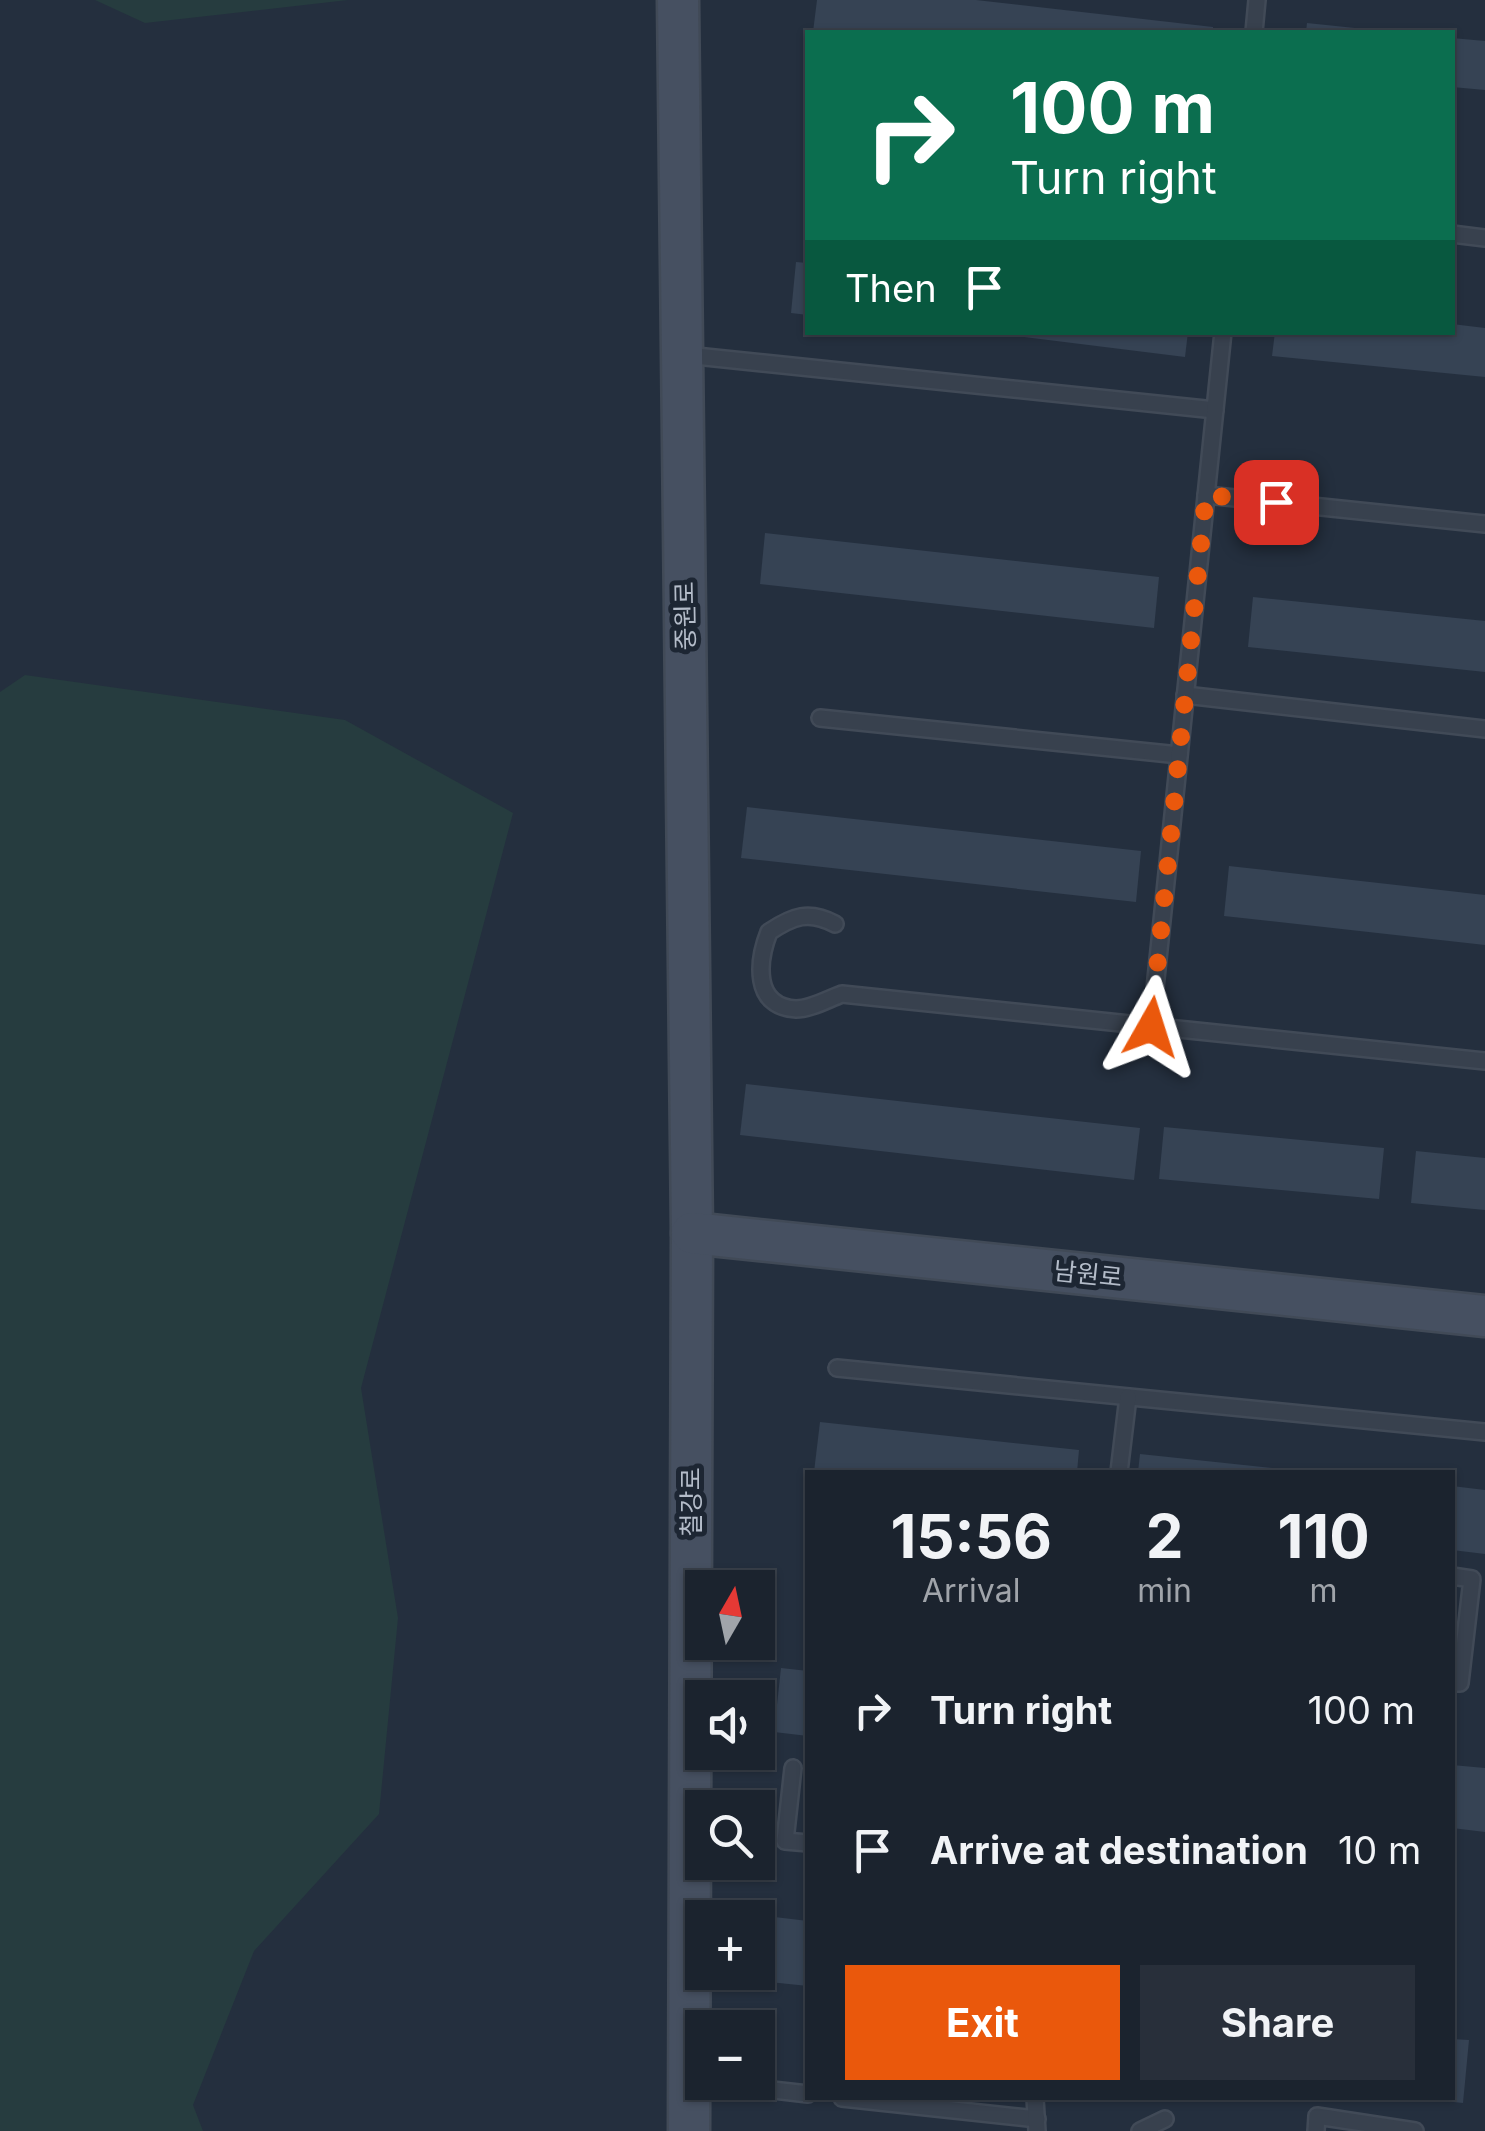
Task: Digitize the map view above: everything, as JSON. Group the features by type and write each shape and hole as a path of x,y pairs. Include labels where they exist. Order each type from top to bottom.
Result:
{"street":[{"name":"중원로","path":"678,0 692,1232"},
{"name":"남원로","path":"692,1232 1485,1316"},
{"name":"철강로","path":"689,2131 692,1232"}],"lane":[{"path":"1254,30 1257,0"},
{"path":"1455,234 1485,238"},
{"path":"1151,1027 1223,335"},
{"path":"682,355 1214,410"},
{"path":"1206,495 1485,524"},
{"path":"1185,695 1485,728"},
{"path":"820,718 1179,755"},
{"path":"836,924 804,914 769,932 758,970 762,986 776,1003 793,1009 842,994 1485,1062"},
{"path":"837,1368 1485,1432"},
{"path":"1118,1470 1128,1397"},
{"path":"1455,1576 1472,1578 1460,1684 1455,1683"},
{"path":"792,1768 785,1841 805,1843"},
{"path":"775,2090 805,2094"},
{"path":"885,2100 951,2104 1037,2125 1035,2100"},
{"path":"1316,2131 1318,2116 1415,2131"},
{"path":"1140,2131 1165,2119"}],"green space":[{"path":"95,0 348,0 145,23"},
{"path":"25,675 345,720 513,813 361,1388 398,1618 379,1814 254,1951 193,2105 203,2131 0,2131 0,692"}],"building":[{"path":"817,0 976,0 1213,27 1213,30 813,30"},
{"path":"1307,23 1374,30 1306,30"},
{"path":"1455,38 1485,41 1485,90 1455,87"},
{"path":"796,262 805,263 805,315 791,313"},
{"path":"1455,324 1485,328 1485,377 1272,356 1275,335 1455,335"},
{"path":"1009,335 1188,335 1185,357"},
{"path":"765,533 1159,577 1154,628 760,584"},
{"path":"1253,597 1485,621 1485,672 1248,647"},
{"path":"747,807 1141,851 1136,902 741,858"},
{"path":"1229,866 1485,895 1485,945 1224,916"},
{"path":"746,1084 1140,1128 1134,1180 740,1135"},
{"path":"1164,1127 1384,1148 1379,1199 1159,1179"},
{"path":"1416,1151 1485,1158 1485,1210 1411,1203"},
{"path":"820,1422 1079,1450 1077,1470 814,1470"},
{"path":"1140,1454 1290,1470 1138,1470"},
{"path":"1455,1486 1485,1490 1485,1554 1455,1550"},
{"path":"781,1668 805,1671 805,1736 775,1732"},
{"path":"1455,1765 1485,1768 1485,1832 1455,1828"},
{"path":"775,1917 805,1921 805,1986 775,1983"},
{"path":"1455,2039 1469,2040 1463,2103 1435,2100 1455,2100"}],"route":[{"path":"1151,1027 1206,495 1276,502"}]}
